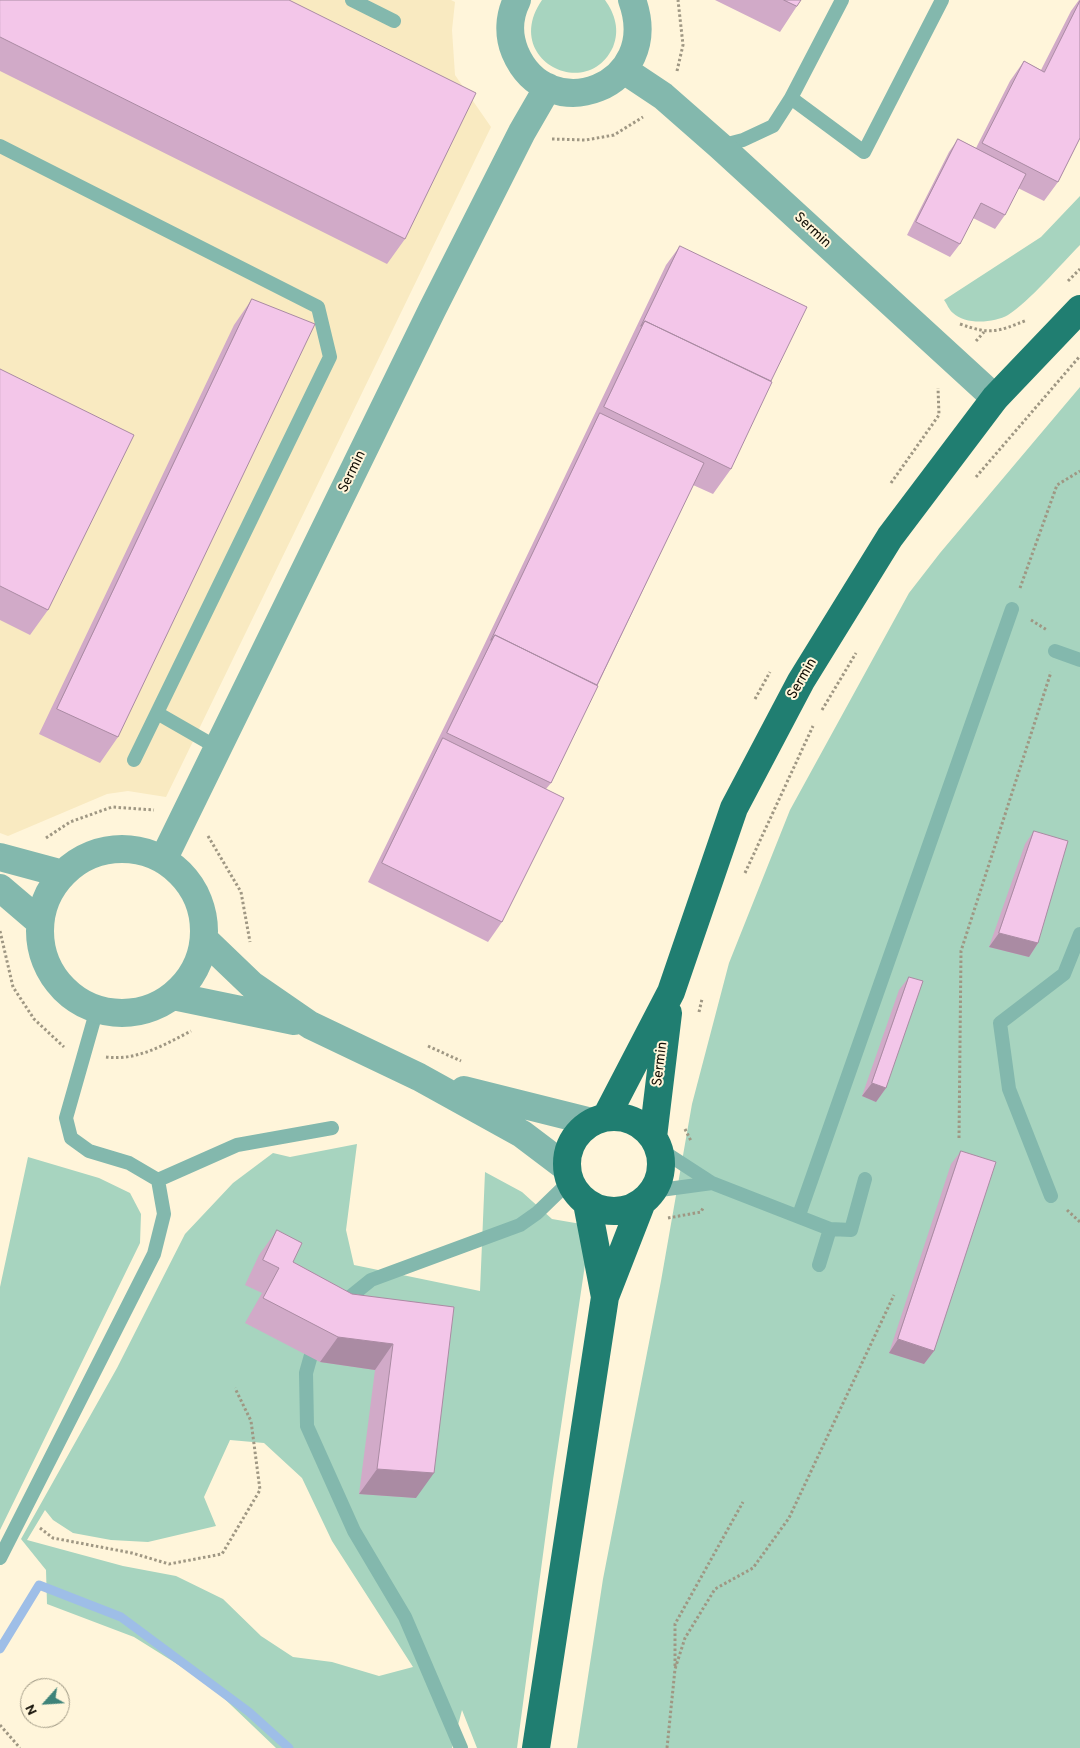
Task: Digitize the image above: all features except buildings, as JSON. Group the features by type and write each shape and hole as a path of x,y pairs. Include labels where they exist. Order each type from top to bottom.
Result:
{"main road":[{"name":"Sermin","path":"599,1120 670,992 734,808 801,681 890,537 995,398 1080,309"},
{"name":"Sermin","path":"655,1143 670,992"},
{"path":"536,1748 605,1298 647,1196 659,1177 661,1161 655,1143 632,1120 619,1117 599,1120 580,1132 571,1144 567,1156 568,1174 577,1193 599,1209 613,1211 628,1209 647,1196"},
{"path":"587,1202 605,1298"}],"street":[{"path":"517,0 513,8 510,26 512,45 520,62 532,76 548,87 572,92 597,89 612,81 624,70 634,53 639,35 638,15 632,0"},
{"name":"Sermin","path":"624,70 663,96 720,146 995,398"},
{"name":"Sermin","path":"164,860 432,310 522,132 548,87"},
{"path":"111,849 147,852 164,860 182,874 195,894 203,915 204,939 194,971 173,996 155,1006 136,1012 116,1013 96,1009 80,1001 64,990 53,975 45,958 40,940 40,922 48,896 63,874 85,858 111,849"},
{"path":"0,857 63,874"},
{"path":"0,888 40,922"},
{"path":"204,939 252,986 310,1025 420,1077 522,1134 568,1174"},
{"path":"173,996 310,1025"},
{"path":"420,1077 599,1120"}],"lane":[{"path":"352,0 394,22"},
{"path":"720,146 743,140 773,126 791,98 842,0"},
{"path":"791,98 864,152 942,0"},
{"path":"0,146 318,307 330,356 134,760"},
{"path":"798,1215 1012,609"},
{"path":"1055,651 1080,660"},
{"path":"157,713 218,748"},
{"path":"1051,1196 1009,1089 1000,1024 1064,974 1080,934"},
{"path":"0,1558 23,1516 154,1254 164,1214 158,1180 129,1163 89,1151 71,1138 66,1118 96,1009"},
{"path":"158,1180 237,1145 332,1128"},
{"path":"655,1143 712,1183 830,1228 851,1230 854,1211 864,1179"},
{"path":"331,1312 370,1280 520,1225 537,1214 568,1174"},
{"path":"647,1196 712,1183"},
{"path":"819,1264 830,1228"},
{"path":"322,1327 314,1343 306,1373 307,1426 354,1531 406,1617 461,1748"}],"path":[{"path":"676,73 683,45 678,0"},
{"path":"1066,284 1080,269"},
{"path":"955,322 984,332 1007,328 1028,320 1034,314"},
{"path":"973,479 1080,356"},
{"path":"887,488 939,415 938,386"},
{"path":"958,1138 960,951 1053,666 1058,637 1012,609 1057,485 1080,471"},
{"path":"744,876 817,717 858,650"},
{"path":"751,708 774,665"},
{"path":"43,839 70,822 112,807 157,810"},
{"path":"204,829 224,860 241,892 249,927 251,947"},
{"path":"0,932 12,987 34,1019 59,1045 83,1055 116,1059 152,1052 193,1030"},
{"path":"698,1016 703,997"},
{"path":"424,1044 470,1064"},
{"path":"683,1126 694,1146"},
{"path":"664,1219 701,1212"},
{"path":"675,1669 685,1638 715,1589 753,1568 789,1518 894,1295"},
{"path":"23,1516 53,1538 132,1553 169,1564 222,1554 260,1490 251,1421 235,1388"},
{"path":"667,1748 675,1669 675,1624 744,1502"},
{"path":"0,1726 20,1748"}],"shaded area":[{"path":"0,0 451,0 455,2 452,30 455,75 491,127 166,797 128,791 107,794 8,836 0,833"}],"green space":[{"path":"542,0 605,0 614,17 616,34 613,47 601,63 585,72 568,72 552,67 540,56 532,40 532,21"},
{"path":"1080,196 1080,245 1025,301 1008,315 995,320 980,322 965,320 952,312 944,300 1041,237"},
{"path":"1080,387 1080,1748 577,1748 603,1579 661,1281 692,1104 729,963 790,810 909,593 940,553"},
{"path":"357,1144 346,1230 354,1265 480,1291 485,1172 522,1192 552,1219 581,1224 590,1231 553,1480 517,1748 477,1748 462,1710 452,1748 276,1748 209,1684 134,1637 47,1604 46,1570 21,1539 117,1368 185,1234 233,1183 273,1153 290,1157","holes":["230,1440 264,1443 302,1478 332,1541 413,1667 379,1676 332,1662 293,1657 261,1636 223,1599 176,1576 123,1566 27,1540 45,1510 53,1520 73,1533 111,1540 148,1542 216,1526 204,1497"]},
{"path":"28,1157 99,1178 130,1193 141,1214 140,1243 0,1530 0,1287"}],"waterway":[{"path":"0,1649 39,1585 121,1617 249,1712 289,1748"}]}
